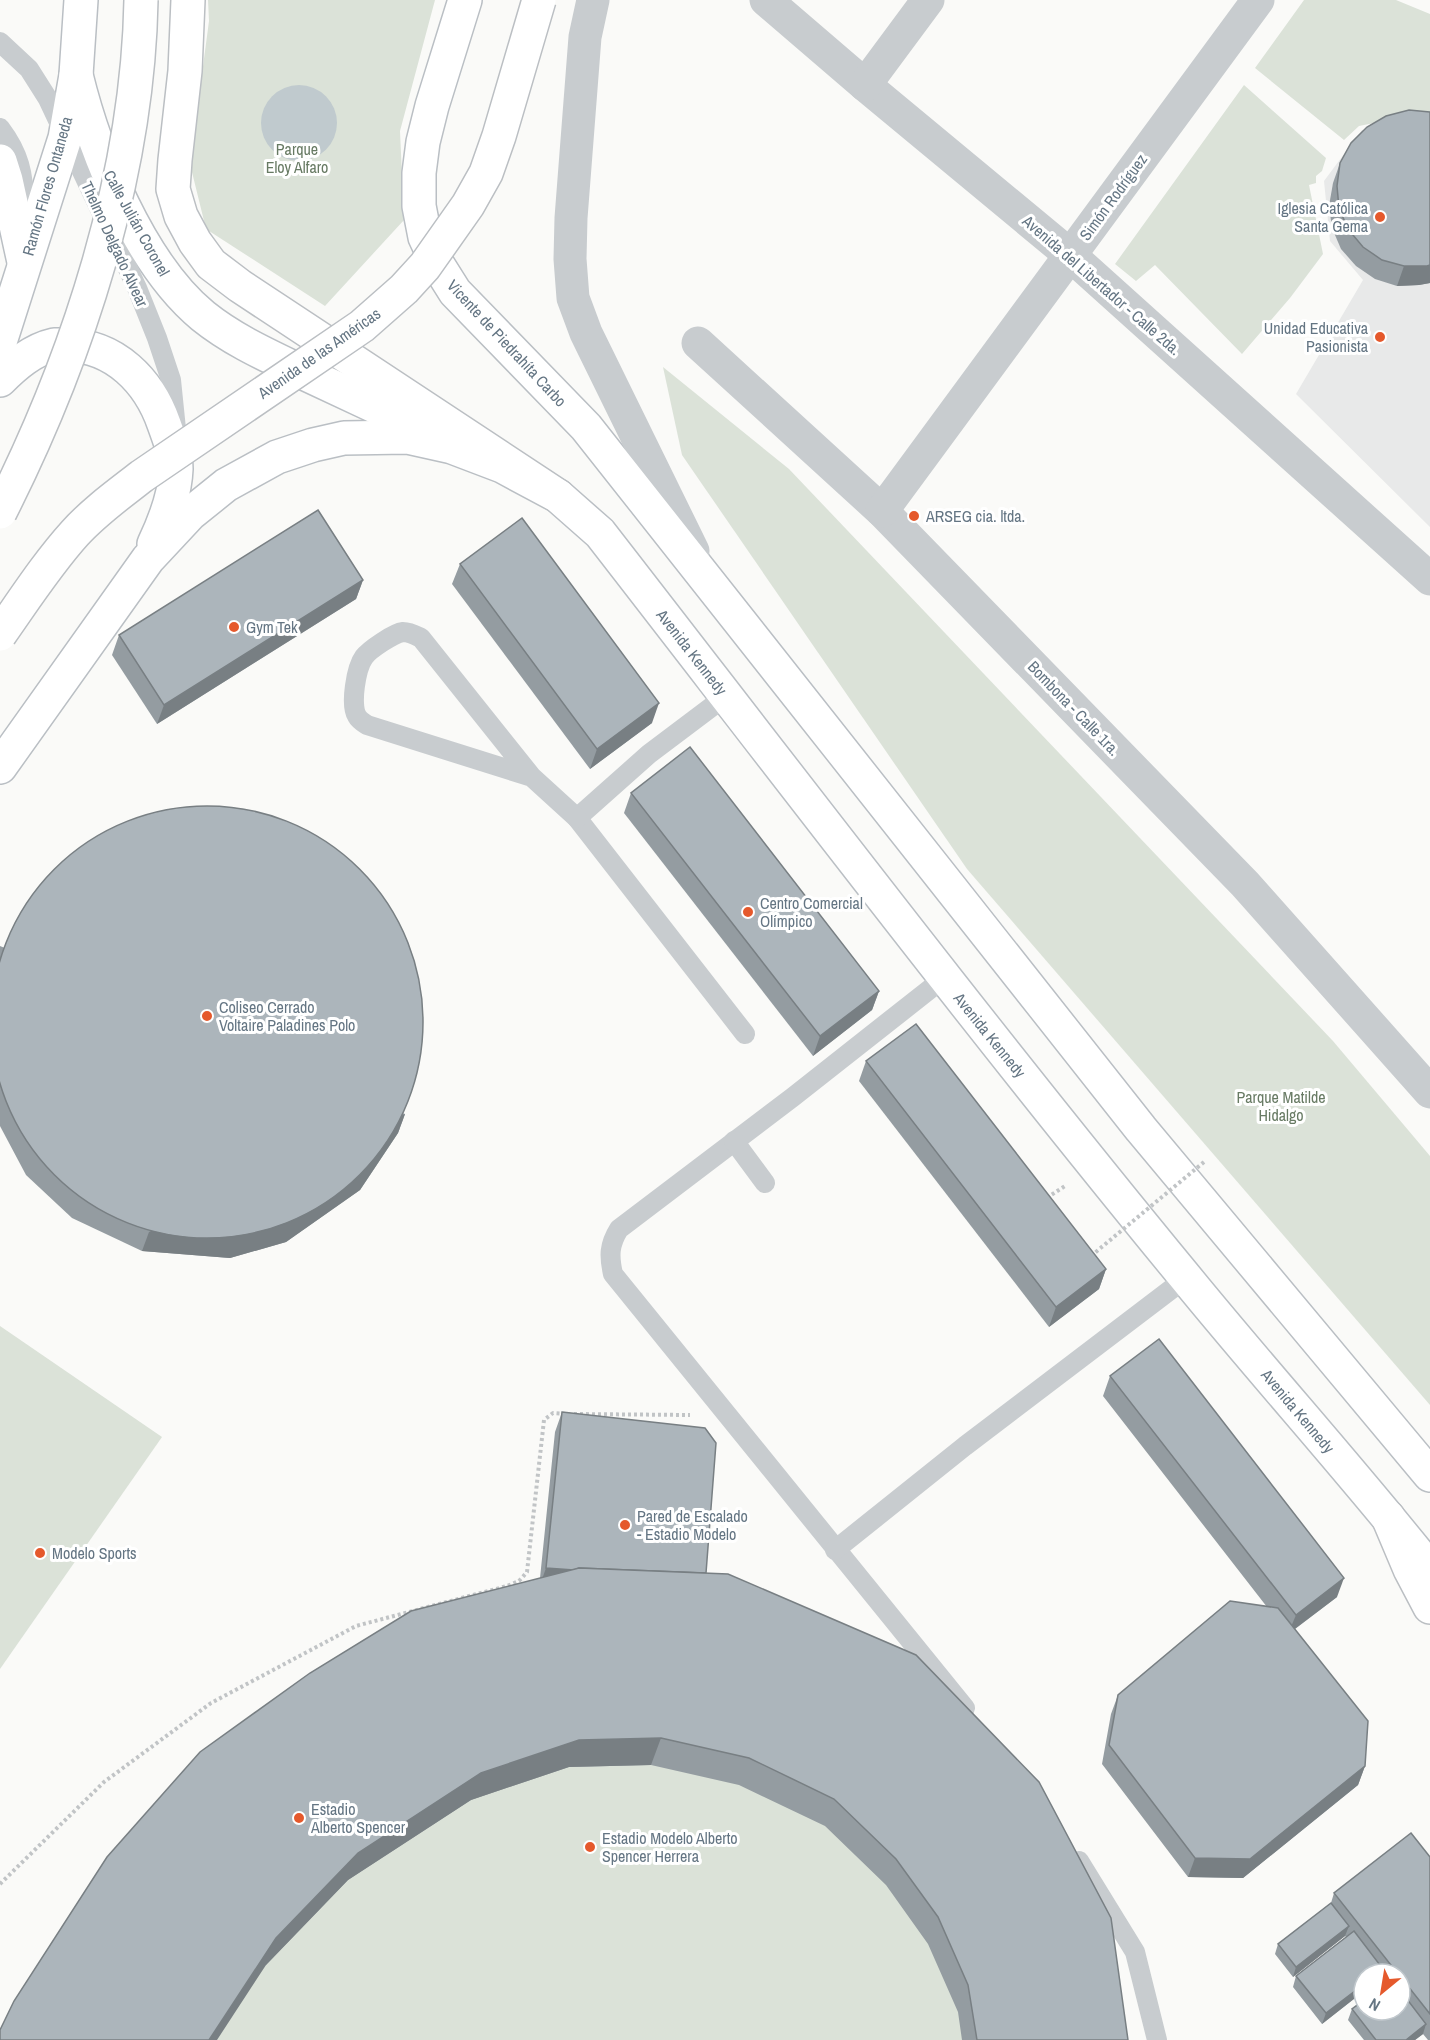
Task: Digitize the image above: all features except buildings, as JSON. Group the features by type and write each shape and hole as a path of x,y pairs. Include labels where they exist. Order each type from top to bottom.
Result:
{"main road":[{"name":"Ramón Flores Ontaneda","path":"0,342 22,279 24,264 65,138 76,75 81,0"},
{"path":"0,512 53,399 102,249 120,180 131,115 140,36 141,0"},
{"path":"188,0 185,71 173,189 181,216 195,242 211,264 240,286 558,496"},
{"name":"Vicente de Piedrahíta Carbo","path":"465,0 423,142 419,173 419,206 425,237 438,265 455,292 586,427 706,576"},
{"name":"Avenida de las Américas","path":"0,634 75,533 107,503 362,326 404,289 425,266 468,205 486,173 539,0"},
{"name":"Calle Julián Coronel","path":"76,75 86,117 105,166 153,259 176,291 230,335 263,354 502,466"},
{"path":"0,161 24,264"},
{"path":"0,380 16,364 36,352 54,345 82,346 103,351 124,365 147,390 169,438 176,468 164,524 148,559"},
{"path":"0,767 148,559 190,514 226,485 277,457 344,438 407,437 452,447 502,466 558,496"},
{"name":"Avenida Kennedy","path":"558,496 600,533 944,978 1186,1278 1430,1569"},
{"path":"706,576 1141,1129 1430,1475"},
{"path":"1388,1517 1410,1569 1430,1607"}],"street":[{"path":"593,0 585,37 571,218 570,259 573,298 586,333 706,576"},
{"name":"Avenida del Libertador - Calle 2da.","path":"766,0 1070,255 1430,579"},
{"path":"865,85 928,0"},
{"name":"Simón Rodríguez","path":"882,511 1258,0"},
{"name":"Bombona - Calle 1ra.","path":"698,343 882,511 1245,884 1430,1092"}],"lane":[{"name":"Thelmo Delgado Alvear","path":"0,42 29,69 48,99 137,288 171,380 177,433 176,468"},
{"path":"0,128 12,145 20,164 24,187 24,264"},
{"path":"532,777 367,725 357,718 353,705 359,667 364,657 398,633 412,633 420,638 532,777 577,818 745,1034"},
{"path":"577,818 649,754 726,696"},
{"path":"944,978 793,1097 619,1229 612,1240 609,1251 613,1274 978,1725"},
{"path":"734,1141 765,1183"},
{"path":"835,1550 1186,1278"},
{"path":"1069,1846 1134,1952 1157,2040"}],"path":[{"path":"1085,1248 1091,1256 1204,1162"},
{"path":"1054,1205 1048,1197 1097,1167"},
{"path":"0,1884 104,1782 211,1702 356,1626 519,1581 527,1572 544,1419 553,1413 727,1416"}],"shaded area":[{"path":"307,85 320,91 331,102 337,115 335,138 320,155 307,161 291,161 278,155 263,138 261,115 267,102 284,87"},
{"name":"Unidad Educativa Pasionista","path":"1408,124 1430,138 1430,527 1296,394 1363,280 1330,241 1324,181 1362,130"}],"green space":[{"name":"Parque Eloy Alfaro","path":"208,0 435,0 400,131 404,220 325,306 206,229 190,164 209,21"},
{"path":"1304,0 1396,0 1430,14 1430,112 1359,126 1344,140 1255,68"},
{"path":"1244,85 1326,158 1322,171 1316,176 1316,183 1309,185 1323,254 1290,298 1242,354 1155,265 1136,281 1115,264"},
{"name":"Parque Matilde Hidalgo","path":"663,367 789,469 1333,1041 1430,1156 1430,1405 967,869 682,455"},
{"name":"Modelo Sports","path":"0,1326 162,1437 0,1669"},
{"name":"Estadio Modelo Alberto Spencer Herrera","path":"570,1595 1114,2040 0,2040 0,2037"}],"place":[{"name":"Iglesia Católica Santa Gema","path":"1380,217"},
{"name":"Unidad Educativa Pasionista","path":"1380,337"},
{"name":"ARSEG cia. ltda.","path":"914,516"},
{"name":"Gym Tek","path":"234,627"},
{"name":"Centro Comercial Olímpico","path":"748,912"},
{"name":"Coliseo Cerrado Voltaire Paladines Polo","path":"207,1016"},
{"name":"Pared de Escalado - Estadio Modelo","path":"625,1525"},
{"name":"Modelo Sports","path":"40,1553"},
{"name":"Estadio Alberto Spencer","path":"299,1818"},
{"name":"Estadio Modelo Alberto Spencer Herrera","path":"590,1847"}]}
